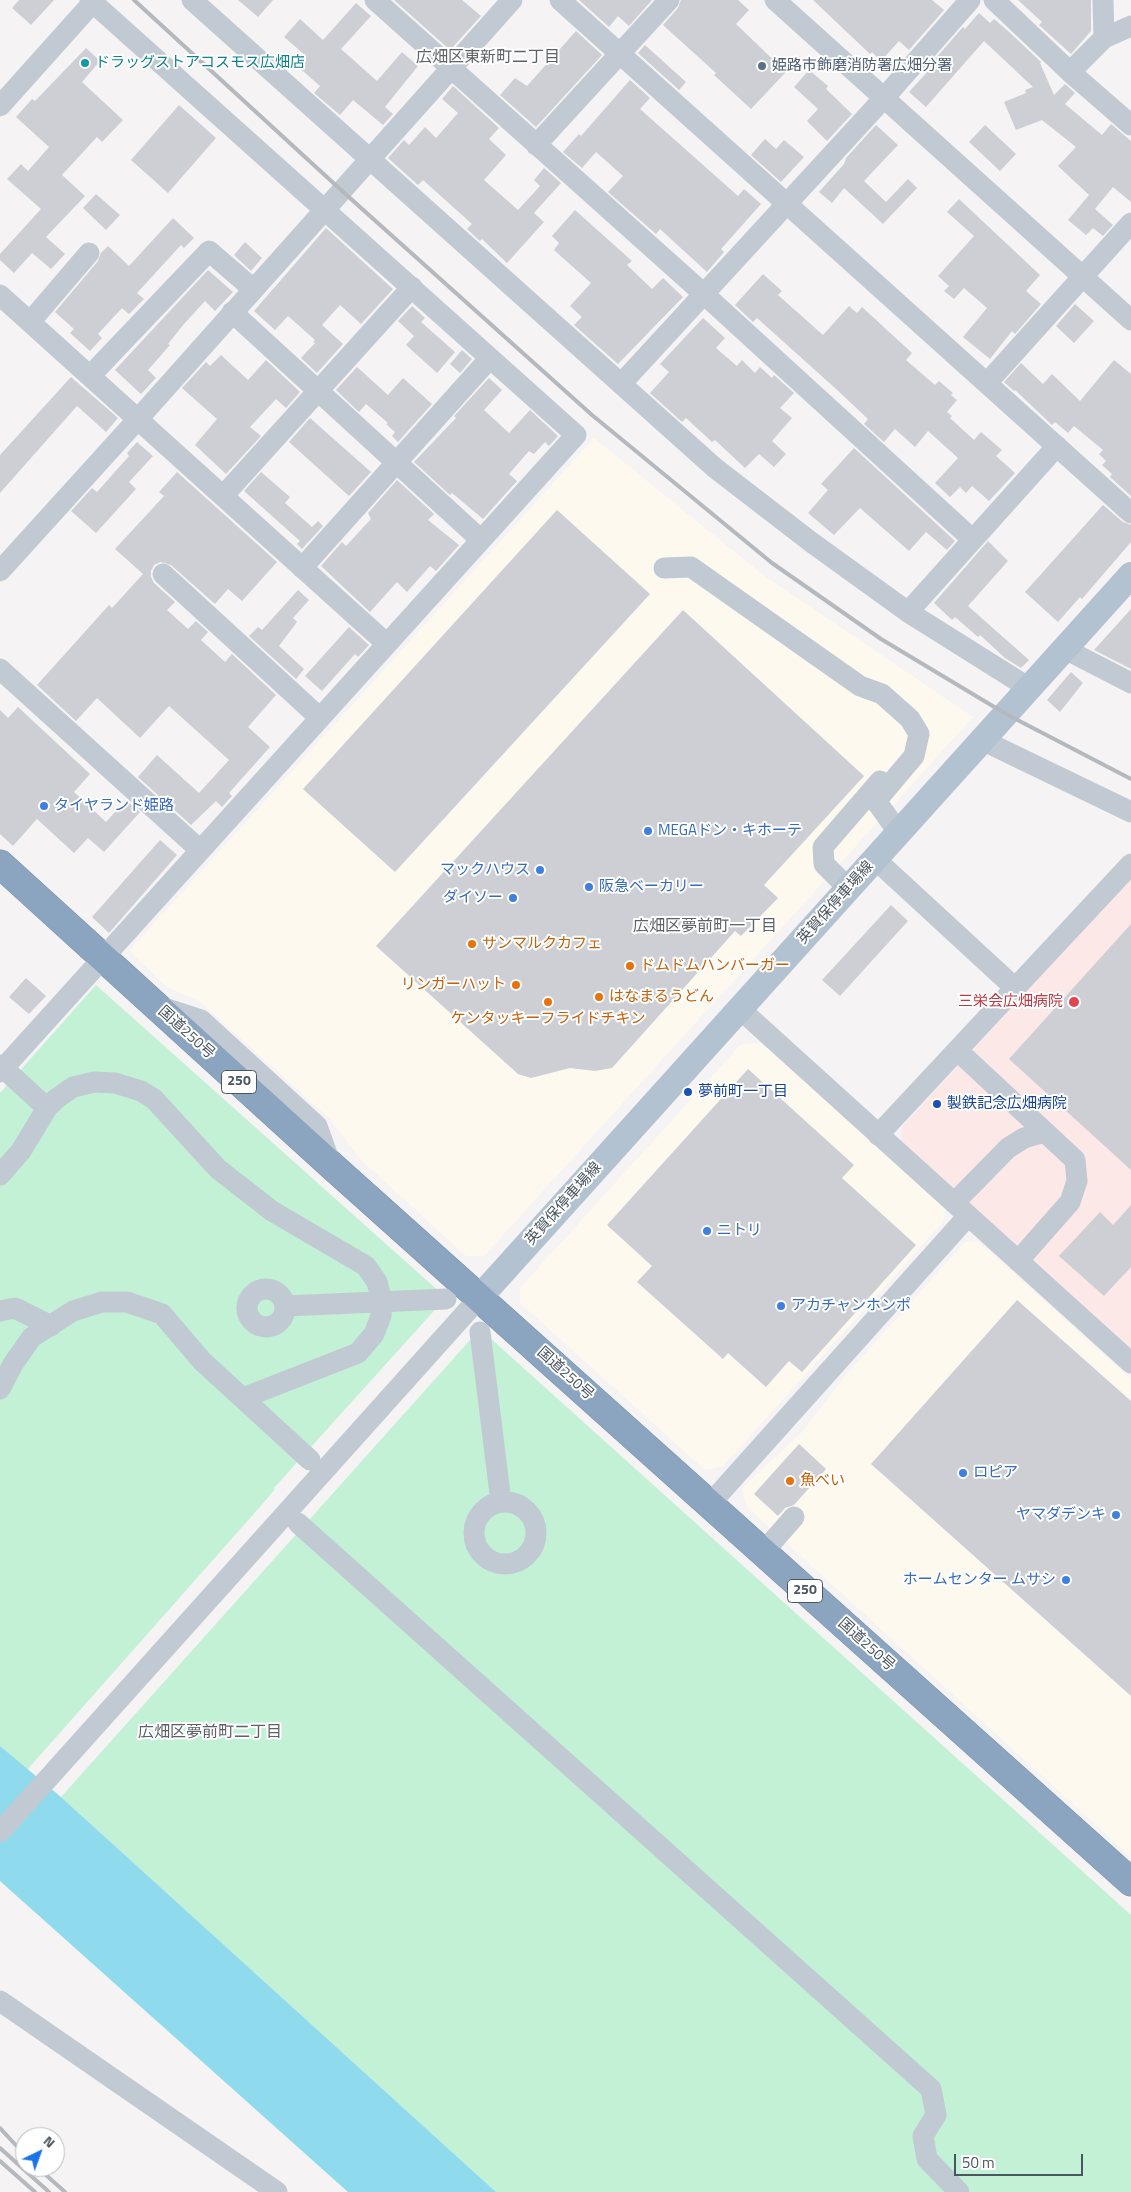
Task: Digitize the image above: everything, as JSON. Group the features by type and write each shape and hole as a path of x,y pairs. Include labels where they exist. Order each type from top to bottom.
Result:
{"highway":[{"name":"国道250号","path":"0,864 332,1166 1131,1882"}],"main road":[{"name":"英賀保停車場線","path":"480,1297 1029,688 1130,579"}],"street":[{"path":"192,0 715,468 811,542 908,612 1029,688"},
{"path":"374,0 705,295 972,539"},
{"path":"0,571 512,0"},
{"path":"560,0 1131,513"},
{"path":"536,145 670,0"},
{"path":"774,0 1131,320"},
{"path":"621,384 788,204 970,0"},
{"path":"994,0 1070,72 1131,125"},
{"path":"1103,0 1104,38"},
{"path":"0,106 92,1 576,435 1,1069 47,1108"},
{"path":"1070,72 1104,38 1131,26"},
{"path":"987,383 1131,223"},
{"path":"90,376 209,251 253,289"},
{"path":"30,322 89,253"},
{"path":"223,496 412,287"},
{"path":"0,295 387,644"},
{"path":"232,312 480,540"},
{"path":"302,568 490,358"},
{"path":"908,612 1057,446"},
{"path":"664,568 691,568 860,686 882,694 910,719 919,734 914,756 876,801 899,833"},
{"path":"163,574 320,718"},
{"path":"1065,649 1131,683"},
{"path":"0,669 200,850"},
{"path":"849,889 824,864 823,847 900,756 906,746 902,728 870,703 860,686"},
{"path":"982,740 1131,812"},
{"path":"876,859 1015,988"},
{"path":"878,1135 1131,864"},
{"path":"740,1009 1131,1362"},
{"path":"957,1050 1075,1160 1077,1181 1070,1202 1018,1261"},
{"path":"0,1175 21,1151 47,1108 73,1087 94,1082 115,1083 141,1091 154,1099 218,1168 252,1196 366,1266 377,1282 382,1302 381,1316 374,1334 358,1353 243,1398"},
{"path":"709,1505 961,1210 1008,1148 1024,1138 1044,1132"},
{"path":"0,1832 480,1297"},
{"path":"285,1306 446,1299"},
{"path":"0,1389 13,1364 32,1337 73,1311 102,1302 127,1302 162,1314 202,1361 310,1460"},
{"path":"0,1311 15,1308 51,1326"},
{"path":"480,1332 501,1502"},
{"path":"773,1540 794,1517"},
{"path":"298,1523 931,2089 936,2115 923,2136 926,2160 959,2192"},
{"path":"0,2001 277,2192"}],"shaded area":[{"path":"594,438 762,574 973,717 484,1256 466,1256 361,1160 330,1119 199,1001 167,987 129,951"},
{"name":"三栄会広畑病院","path":"1131,878 1131,1351 901,1143 902,1127"},
{"path":"761,1043 946,1206 943,1222 723,1466 705,1470 520,1303 520,1288 741,1044"},
{"path":"978,1241 1131,1379 1131,1857 747,1507 742,1488 802,1432 845,1376 965,1242"}],"green space":[{"path":"96,985 442,1294 441,1303 274,1488 266,1500 27,1770 0,1746 0,1093"},
{"path":"489,1337 1131,1915 1131,2192 496,2192 61,1797 471,1339"}],"water":[{"path":"0,1746 61,1797 496,2192 348,2192 0,1881"}],"building":[{"path":"19,0 54,0 31,25 12,8"},
{"path":"238,0 273,0 258,17"},
{"path":"394,0 462,0 481,16 450,50"},
{"path":"579,0 652,0 629,26 618,16 609,27"},
{"path":"681,0 738,0 749,10 736,24 786,72 751,109 714,75 716,73 663,25 678,8"},
{"path":"813,0 932,0 944,10 909,50 899,41 881,61 872,52 870,54"},
{"path":"1018,0 1091,0 1091,31 1071,54 1039,25 1042,22"},
{"path":"356,3 371,16 341,49 377,81 402,52 418,66 385,107 393,114 383,125 353,100 340,115 314,93 320,86 296,65 305,55 284,37 300,19 323,40"},
{"path":"979,13 990,23 994,19 1041,62 1054,95 1065,84 1075,93 1065,104 1102,135 1111,124 1131,141 1131,202 1113,187 1095,209 1113,225 1103,236 1093,228 1086,235 1068,220 1089,195 1058,166 1076,147 1042,120 1016,130 1004,102 1026,93 1025,90 1033,87 984,41 926,107 909,92 963,27 965,29"},
{"path":"576,31 602,55 536,127 500,95 515,78 527,86"},
{"path":"645,45 686,82 679,90 638,53"},
{"path":"86,48 100,61 82,82 123,120 102,142 97,137 62,175 85,196 46,237 65,254 51,269 32,253 14,273 0,260 0,254 41,209 7,179 21,164 28,171 49,147 16,117 32,99 35,101"},
{"path":"809,70 828,86 826,89 852,114 827,141 807,121 818,109 794,87"},
{"path":"630,80 650,98 640,109 738,196 744,189 761,204 721,249 724,252 707,272 660,229 656,234 608,192 623,176 596,152 582,168 563,152 579,134 581,136"},
{"path":"453,86 499,128 489,139 506,155 484,180 518,210 540,186 534,180 544,168 561,183 534,213 544,222 507,263 482,239 480,241 467,229 472,224 423,180 418,185 388,158 404,140 409,145 425,127 436,138 458,113 442,99"},
{"path":"179,105 216,138 168,193 131,160"},
{"path":"876,125 898,145 864,181 886,202 908,179 917,188 883,224 844,188 832,203 819,192"},
{"path":"985,125 1016,154 1000,171 969,142"},
{"path":"765,139 776,149 784,140 804,157 781,182 751,155"},
{"path":"96,194 120,215 106,230 83,208"},
{"path":"959,199 1040,275 1026,291 1041,304 1015,334 1012,331 990,359 963,337 987,308 964,288 954,299 944,291 949,286 938,276 974,236 947,212"},
{"path":"575,210 632,261 627,265 652,289 663,278 683,297 618,364 574,325 582,317 570,306 591,283 554,250 559,243 552,236"},
{"path":"173,218 194,238 184,248 181,245 137,293 144,299 129,314 122,308 98,334 102,338 90,351 70,333 74,329 55,312 98,261 101,253 108,246 129,266"},
{"path":"326,228 393,289 361,324 340,305 322,325 343,344 317,373 301,358 315,343 313,342 315,340 288,316 275,330 254,311"},
{"path":"245,242 262,258 251,271 234,255"},
{"path":"208,270 233,292 215,311 205,301 184,324 168,344 170,345 148,370 156,378 141,394 115,370"},
{"path":"763,274 782,291 778,295 823,335 849,306 857,313 862,307 912,353 906,360 935,385 939,381 953,393 951,395 957,400 947,412 952,416 950,418 974,440 981,432 1002,450 996,456 1015,473 989,501 972,486 966,493 960,487 950,497 935,483 958,458 928,431 915,447 895,429 884,442 864,424 868,419 835,388 757,318 753,322 735,305"},
{"path":"1075,304 1094,321 1074,343 1056,326"},
{"path":"412,306 425,318 421,322 455,352 437,373 406,345 414,336 398,321"},
{"path":"703,318 725,338 716,348 737,366 742,360 755,373 760,367 772,378 774,375 794,393 780,408 792,418 772,441 786,454 774,467 759,454 745,468 715,440 712,442 686,418 682,422 650,393 669,372 660,364"},
{"path":"462,350 472,359 460,373 450,364"},
{"path":"221,355 248,380 266,360 300,392 286,408 276,399 250,427 261,436 226,474 195,445 217,419 182,388 206,362 210,366"},
{"path":"1114,360 1131,374 1131,496 1110,477 1112,474 1102,465 1106,461 1099,454 1103,450 1074,426 1068,433 1055,422 1052,425 1004,382 1021,363 1043,384 1052,374 1080,401"},
{"path":"357,367 388,395 403,378 432,404 398,442 392,436 395,432 386,424 388,423 366,404 359,412 336,390"},
{"path":"71,377 118,418 106,432 77,406 0,493 0,455"},
{"path":"489,378 502,390 484,410 509,433 530,410 558,436 549,446 545,442 534,454 529,451 509,474 517,481 483,519 452,493 450,495 414,462 456,418 454,416"},
{"path":"310,418 371,472 349,496 289,442"},
{"path":"137,442 153,456 129,482 136,489 96,533 71,511 92,488 97,492 129,456 127,453"},
{"path":"854,448 955,541 947,550 926,532 909,551 860,508 834,535 808,513 828,490 821,484"},
{"path":"177,472 277,562 242,601 228,589 215,604 171,565 160,562 154,565 151,571 154,583 175,602 167,610 188,629 196,621 208,632 201,640 225,662 232,654 276,695 248,727 270,747 229,793 232,796 222,807 216,801 191,825 138,777 157,755 199,793 229,760 169,706 140,738 97,698 76,721 37,685 109,605 112,608 143,574 115,549 164,496 159,492"},
{"path":"261,472 290,497 285,503 312,527 318,521 323,526 302,549 297,544 300,541 244,491"},
{"path":"397,480 434,514 428,520 459,545 436,571 430,566 407,592 397,582 370,612 321,566 342,542 346,546 371,519 368,513"},
{"path":"1103,505 1123,522 1131,525 1131,542 1082,599 1080,597 1058,622 1025,592"},
{"path":"557,510 650,594 395,872 303,789"},
{"path":"988,541 1008,561 968,606 1029,660 1021,668 1005,658 980,635 978,637 955,617 952,620 934,603"},
{"path":"298,590 309,600 293,618 297,622 279,646 304,669 296,679 249,636 258,627 262,630"},
{"path":"1131,609 1131,669 1094,650"},
{"name":"MEGAドン・キホーテ","path":"683,610 864,776 764,885 778,898 741,936 735,931 612,1068 595,1071 570,1068 531,1078 518,1074 376,946"},
{"path":"349,627 369,645 358,657 355,654 322,691 305,676"},
{"path":"1071,672 1083,683 1060,712 1047,700"},
{"name":"タイヤランド姫路","path":"18,707 90,774 74,792 106,822 126,800 140,812 104,852 88,838 74,853 37,819 13,846 0,834 0,710 8,718"},
{"path":"160,840 177,855 109,933 92,917"},
{"path":"891,905 908,921 840,996 822,980"},
{"path":"1131,924 1131,1170 1009,1059"},
{"path":"26,978 46,996 29,1014 9,997"},
{"path":"748,1069 854,1165 842,1178 916,1245 802,1372 789,1361 766,1387 728,1353 723,1359 637,1282 652,1266 607,1225"},
{"path":"1131,1205 1131,1267 1104,1296 1059,1256 1100,1212 1113,1225"},
{"name":"ホームセンター ムサシ","path":"1017,1300 1131,1401 1131,1696 871,1464"},
{"name":"魚べい","path":"799,1444 826,1469 794,1505 785,1508 778,1516 754,1494"}],"railway":[{"path":"134,0 341,190 592,415 772,563 881,639 1006,714 1131,779"},
{"path":"0,2128 15,2144"},
{"path":"0,2148 49,2192"},
{"path":"0,2161 35,2192"},
{"path":"48,2177 65,2192"}],"place":[{"name":"ドラッグストアコスモス広畑店","path":"85,63"},
{"name":"姫路市飾磨消防署広畑分署","path":"762,66"},
{"name":"タイヤランド姫路","path":"44,806"},
{"name":"MEGAドン・キホーテ","path":"648,831"},
{"name":"マックハウス","path":"540,870"},
{"name":"阪急ベーカリー","path":"589,887"},
{"name":"ダイソー","path":"513,898"},
{"name":"サンマルクカフェ","path":"472,944"},
{"name":"ドムドムハンバーガー","path":"630,966"},
{"name":"リンガーハット","path":"516,985"},
{"name":"はなまるうどん","path":"599,997"},
{"name":"ケンタッキーフライドチキン","path":"548,1002"},
{"name":"三栄会広畑病院","path":"1074,1002"},
{"name":"夢前町一丁目","path":"688,1092"},
{"name":"製鉄記念広畑病院","path":"937,1104"},
{"name":"ニトリ","path":"707,1231"},
{"name":"アカチャンホンポ","path":"781,1306"},
{"name":"ロピア","path":"963,1473"},
{"name":"魚べい","path":"790,1481"},
{"name":"ヤマダデンキ","path":"1116,1515"},
{"name":"ホームセンター ムサシ","path":"1066,1580"}],"district":[{"name":"広畑区東新町二丁目","path":"488,58"},
{"name":"広畑区夢前町一丁目","path":"705,927"},
{"name":"広畑区夢前町二丁目","path":"210,1733"}]}
